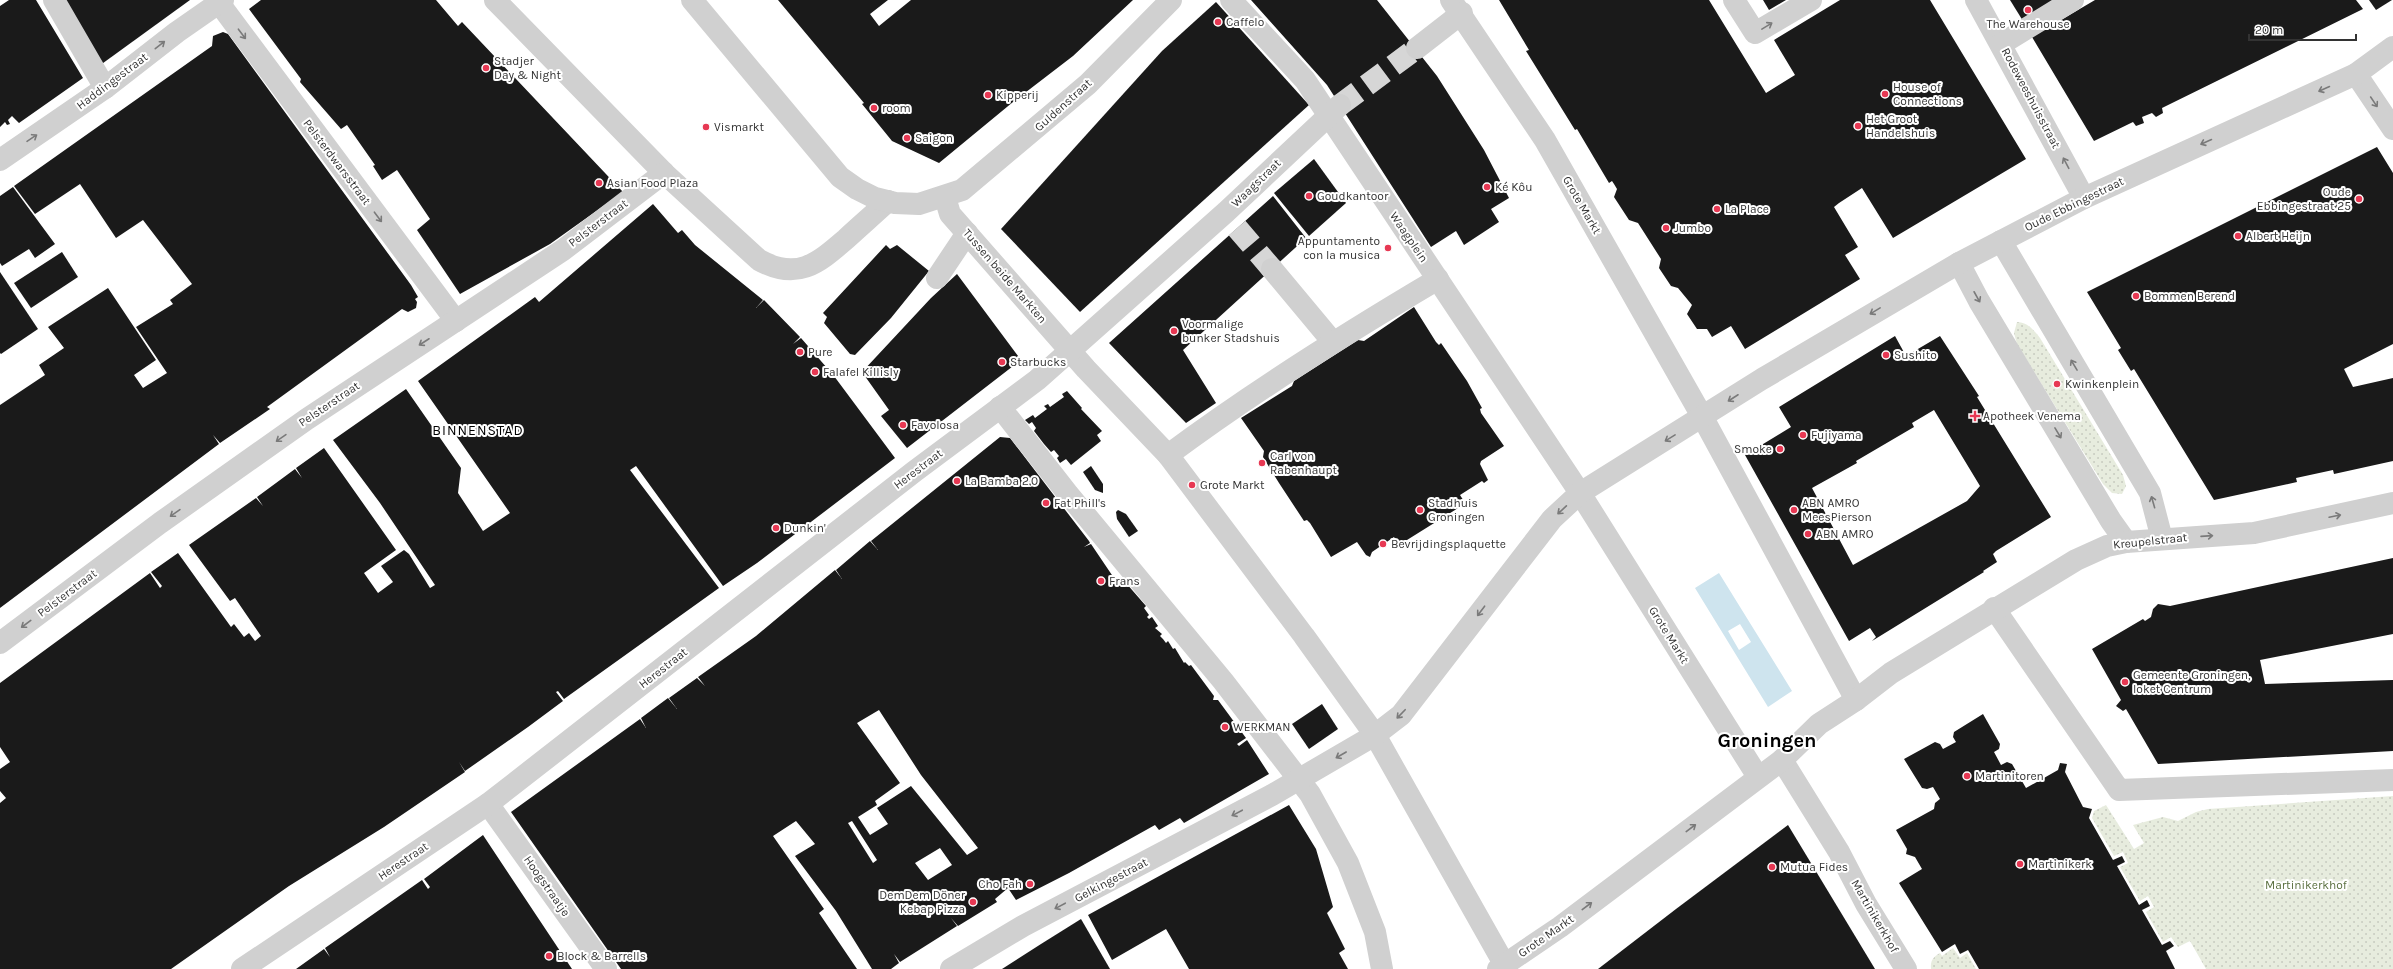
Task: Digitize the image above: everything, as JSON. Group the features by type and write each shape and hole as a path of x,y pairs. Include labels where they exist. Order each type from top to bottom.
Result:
{"street":[{"path":"54,0 105,88"},
{"path":"495,0 664,173 758,260 782,269 794,270 810,266 825,257 888,201"},
{"path":"692,0 840,177 857,189 888,201 919,204 945,197"},
{"name":"Guldenstraat","path":"945,197 962,190 1088,84 1171,0"},
{"path":"1232,0 1334,110"},
{"path":"1734,0 1755,33 1811,0"},
{"name":"Rodeweeshuisstraat","path":"1976,0 2084,198"},
{"path":"2001,44 2073,0"},
{"name":"Haddingestraat","path":"0,160 105,88 177,32 221,2"},
{"name":"Pelsterdwarsstraat","path":"221,2 456,321"},
{"path":"1417,48 1456,7"},
{"name":"Grote Markt","path":"1456,7 1545,140 1703,418 1856,700"},
{"name":"Oude Ebbingestraat","path":"1703,418 1762,379 1908,291 1959,263 2084,198 2356,74 2393,47"},
{"path":"2356,74 2393,129"},
{"name":"Waagstraat","path":"1071,350 1231,220 1334,110"},
{"name":"Waagplein","path":"1334,110 1438,279"},
{"name":"Pelsterstraat","path":"0,643 160,523 308,418 563,250 664,173"},
{"name":"Tussen beide Markten","path":"945,197 950,214 1071,350 1086,369 1168,455"},
{"path":"937,278 968,233"},
{"path":"2001,241 2150,493 2162,539"},
{"path":"1959,263 1979,301 2111,521 2126,542"},
{"path":"1272,269 1332,341"},
{"path":"1168,455 1228,410 1332,341 1438,279"},
{"name":"Grote Markt","path":"1438,279 1580,493 1758,777"},
{"name":"Herestraat","path":"242,969 488,804 1000,407 1037,380 1071,350"},
{"path":"1000,407 1068,494 1223,681 1310,794 1348,863 1375,932 1382,969"},
{"path":"1299,779 1375,735 1401,715 1552,519 1580,493 1703,418"},
{"name":"Grote Markt","path":"1168,455 1304,636 1375,735 1503,967 1782,760 1819,724 1856,700 1891,673"},
{"name":"Kreupelstraat","path":"1891,673 1994,608 2076,560 2108,546 2126,542 2254,533 2393,503"},
{"path":"1994,608 2118,790 2393,780"},
{"name":"Martinikerkhof","path":"1782,760 1839,852 1866,904 1906,969"},
{"name":"Gelkingestraat","path":"951,969 1023,926 1272,795 1299,779"},
{"name":"Hoogstraatje","path":"488,804 606,969"}],"green space":[{"path":"2017,322 2024,323 2033,329 2040,338 2123,475 2126,486 2122,494 2112,493 2103,484 2017,344 2014,333"},
{"name":"Martinikerkhof","path":"2393,796 2393,969 2206,969 2190,941 2178,947 2171,937 2163,942 2146,912 2154,907 2148,896 2140,901 2120,867 2128,863 2123,852 2114,856 2092,818 2094,811 2106,805 2134,849 2144,843 2133,825 2163,817 2178,821 2196,812 2208,809"},
{"path":"1953,948 1960,958 1967,953 1976,969 1931,969 1932,960 1936,956 1940,953 1942,956"}],"water":[{"path":"1719,573 1792,691 1768,707 1695,588","holes":["1740,624 1751,642 1739,650 1728,631"]}],"building":[{"path":"9,0 36,0 83,78 19,123 12,116 8,120 10,124 7,125 5,122 0,127 0,6"},
{"path":"61,0 190,0 99,66"},
{"path":"261,0 436,0 458,26 462,22 623,192 550,244 460,294 417,230 430,219 397,170 382,180 373,166 375,165 347,125 341,129 300,82 301,79 249,9"},
{"path":"778,0 888,0 870,14 879,26 911,0 1133,0 1073,56 1013,102 939,163 892,141 862,104 864,103"},
{"path":"1251,0 1377,0 1437,76 1484,150 1509,198 1491,209 1499,222 1464,245 1456,231 1431,247 1327,85"},
{"path":"1499,0 1709,0 1766,93 1795,75 1774,40 1840,0 1930,0 2026,159 1893,238 1862,188 1839,203 1834,207 1858,247 1845,255 1860,279 1745,349 1731,326 1712,337 1707,329 1697,329 1687,314 1692,305 1678,288 1671,286 1659,268 1661,259 1638,223 1629,220 1614,197 1617,189 1612,181 1609,183 1577,129 1575,130 1526,51 1529,50"},
{"path":"1763,0 1786,0 1769,10"},
{"name":"The Warehouse","path":"2010,0 2058,0 2023,21"},
{"path":"2095,0 2356,0 2363,9 2162,108 2163,113 2156,117 2152,113 2142,117 2144,123 2136,126 2133,122 2094,141 2032,37"},
{"path":"2369,0 2392,0 2376,10"},
{"path":"1216,2 1309,105 1080,312 1001,229 1162,51"},
{"path":"223,32 228,34 411,285 418,297 415,299 417,302 416,308 408,312 402,309 267,407 270,409 220,443 213,435 219,444 0,608 0,405 45,375 39,365 64,348 48,327 108,288 156,360 134,375 143,388 167,373 136,327 173,304 170,300 192,284 143,220 116,238 80,184 35,214 14,186 212,46 213,36"},
{"path":"2377,147 2393,173 2393,344 2344,369 2353,387 2393,378 2393,461 2334,474 2333,470 2296,478 2297,482 2214,500 2134,369 2131,371 2118,350 2121,348 2087,292"},
{"name":"Goudkantoor","path":"1314,159 1346,203 1309,236 1274,193"},
{"path":"13,187 55,244 35,258 29,249 2,266 0,263 0,196"},
{"path":"1273,196 1306,238 1183,350 1216,403 1186,423 1109,343"},
{"path":"653,204 678,233 682,230 695,245 763,300 756,308 764,300 800,337 793,344 801,338 834,376 895,458 757,563 723,586 636,466 630,470 719,588 564,699 558,691 556,692 563,701 528,727 465,771 459,762 465,772 384,827 289,886 171,969 0,969 0,803 6,798 0,791 0,769 10,762 0,747 0,683 150,573 160,588 162,586 151,572 178,553 231,627 234,624 244,637 249,633 255,641 261,636 235,598 230,601 189,545 256,498 263,506 257,497 295,469 302,478 296,468 324,448 396,550 364,573 378,593 393,582 381,566 404,550 409,554 430,588 435,585 380,503 333,440 406,389 461,468 458,493 483,531 510,513 418,381 535,297 539,302"},
{"path":"886,245 890,249 897,245 929,271 891,318 855,355 850,354 824,323 827,317 823,313"},
{"path":"62,252 78,277 31,308 14,283"},
{"path":"0,272 38,329 1,354 0,353"},
{"path":"957,274 1021,360 907,448 881,416 889,410 862,372 931,298"},
{"path":"1414,307 1436,342 1439,345 1441,343 1467,381 1482,408 1480,409 1481,413 1504,446 1481,461 1480,464 1488,480 1484,483 1482,481 1460,495 1465,503 1455,510 1399,545 1394,537 1372,552 1370,557 1366,555 1357,542 1331,557 1310,523 1307,520 1304,521 1279,483 1263,457 1264,451 1241,418 1292,386 1294,381 1358,340 1364,341"},
{"path":"1895,336 1906,356 1940,336 1979,396 1977,397 2051,517 1996,551 1993,554 1997,562 1983,571 1984,572 1872,641 1876,637 1870,628 1849,641 1745,455 1791,427 1779,407","holes":["1934,410 1980,486 1967,501 1853,565 1812,488 1857,463 1856,461 1914,427 1912,423"]},
{"path":"1067,391 1082,408 1081,409 1102,431 1097,435 1101,441 1071,465 1066,459 1060,463 1057,458 1059,456 1054,450 1051,452 1034,431 1036,428 1032,422 1029,424 1025,420 1033,415 1035,418 1047,409 1044,406 1048,404 1050,407 1064,397 1062,394"},
{"path":"1000,437 1010,438 1089,541 1090,543 1084,547 1091,544 1118,584 1126,583 1146,606 1144,608 1149,615 1147,617 1149,619 1152,617 1158,626 1155,628 1162,634 1160,636 1166,643 1168,641 1173,649 1175,648 1184,663 1185,662 1189,666 1191,665 1214,696 1213,700 1218,700 1246,738 1237,744 1239,746 1247,740 1269,774 1184,823 1180,818 1159,830 1155,825 1069,873 1016,900 1008,888 995,899 997,902 958,926 951,918 957,926 900,962 894,954 899,963 891,969 872,969 836,911 795,856 815,844 796,821 773,836 824,909 819,913 857,969 621,969 511,812 640,719 646,728 641,718 668,698 677,709 669,698 697,678 705,686 698,677 756,636 835,570 842,579 836,570 870,541 878,550 871,541","holes":["879,710 921,775 978,848 967,855 911,786 877,808 888,824 870,835 858,817 877,805 875,801 900,783 857,723","852,821 877,860 873,863 848,823","940,848 952,865 928,880 915,863"]},
{"path":"1091,466 1103,484 1103,493 1095,490 1083,472"},
{"path":"1118,510 1126,514 1138,531 1129,537 1117,519 1116,512"},
{"path":"2393,558 2393,634 2260,660 2265,684 2393,680 2393,751 2158,764 2126,709 2123,711 2116,706 2121,700 2092,649 2143,619 2145,621 2151,617 2153,609 2158,604 2170,606"},
{"path":"1322,704 1338,729 1309,749 1292,724"},
{"name":"Martinikerk","path":"1983,714 2000,744 1999,749 1994,752 2001,765 2007,762 2012,764 2026,788 2058,770 2060,763 2067,764 2065,772 2083,807 2092,809 2089,818 2113,860 2122,856 2125,862 2117,866 2139,905 2147,900 2150,906 2142,910 2162,945 2170,941 2174,946 2166,951 2175,969 1979,969 1968,950 1960,954 1955,944 1942,952 1899,883 1922,869 1915,857 1906,854 1907,849 1896,830 1934,809 1935,803 1940,799 1933,787 1927,789 1922,788 1904,759 1935,742 1940,744 1943,749 1956,742 1953,737 1954,732"},
{"path":"1289,805 1316,849 1333,907 1327,913 1345,949 1339,953 1348,969 1189,969 1166,929 1112,960 1088,915"},
{"name":"Mutua Fides","path":"1788,825 1875,969 1598,969 1676,909"},
{"path":"483,835 572,969 296,969 324,949 330,957 325,948 422,880 428,889 430,887 424,879"},
{"path":"1081,919 1110,969 1002,969 1041,944"}],"tunnel":[{"path":"1340,105 1417,48"},
{"path":"1237,228 1272,269"}],"place":[{"name":"The Warehouse","path":"2028,10"},
{"name":"Caffelo","path":"1218,22"},
{"name":"Stadjer Day & Night","path":"486,68"},
{"name":"House of Connections","path":"1885,94"},
{"name":"Kipperij","path":"988,95"},
{"name":"room","path":"874,108"},
{"name":"Het Groot Handelshuis","path":"1858,126"},
{"name":"Vismarkt","path":"706,127"},
{"name":"Saigon","path":"907,138"},
{"name":"Asian Food Plaza","path":"599,183"},
{"name":"Ké Kôu","path":"1487,187"},
{"name":"Goudkantoor","path":"1309,196"},
{"name":"Oude Ebbingestraat 25","path":"2359,199"},
{"name":"La Place","path":"1717,209"},
{"name":"Jumbo","path":"1666,228"},
{"name":"Albert Heijn","path":"2238,236"},
{"name":"Appuntamento con la musica","path":"1388,248"},
{"name":"Bommen Berend","path":"2136,296"},
{"name":"Voormalige bunker Stadshuis","path":"1174,331"},
{"name":"Pure","path":"800,352"},
{"name":"Sushito","path":"1886,355"},
{"name":"Starbucks","path":"1002,362"},
{"name":"Falafel Killisly","path":"815,372"},
{"name":"Kwinkenplein","path":"2057,384"},
{"name":"Apotheek Venema","path":"1975,416"},
{"name":"Favolosa","path":"903,425"},
{"name":"Fujiyama","path":"1803,435"},
{"name":"Smoke","path":"1780,449"},
{"name":"Carl von Rabenhaupt","path":"1262,463"},
{"name":"La Bamba 2.0","path":"957,481"},
{"name":"Grote Markt","path":"1192,485"},
{"name":"Fat Phill's","path":"1046,503"},
{"name":"Stadhuis Groningen","path":"1420,510"},
{"name":"ABN AMRO MeesPierson","path":"1794,510"},
{"name":"Dunkin'","path":"776,528"},
{"name":"ABN AMRO","path":"1808,534"},
{"name":"Bevrijdingsplaquette","path":"1383,544"},
{"name":"Frans","path":"1101,581"},
{"name":"Gemeente Groningen, loket Centrum","path":"2125,682"},
{"name":"WERKMAN","path":"1225,727"},
{"name":"Martinitoren","path":"1967,776"},
{"name":"Martinikerk","path":"2020,864"},
{"name":"Mutua Fides","path":"1772,867"},
{"name":"Cho Fah","path":"1030,884"},
{"name":"DemDem Döner Kebap Pizza","path":"973,902"},
{"name":"Block & Barrells","path":"549,956"}],"district":[{"name":"BINNENSTAD","path":"478,430"},
{"name":"Groningen","path":"1767,740"}]}
